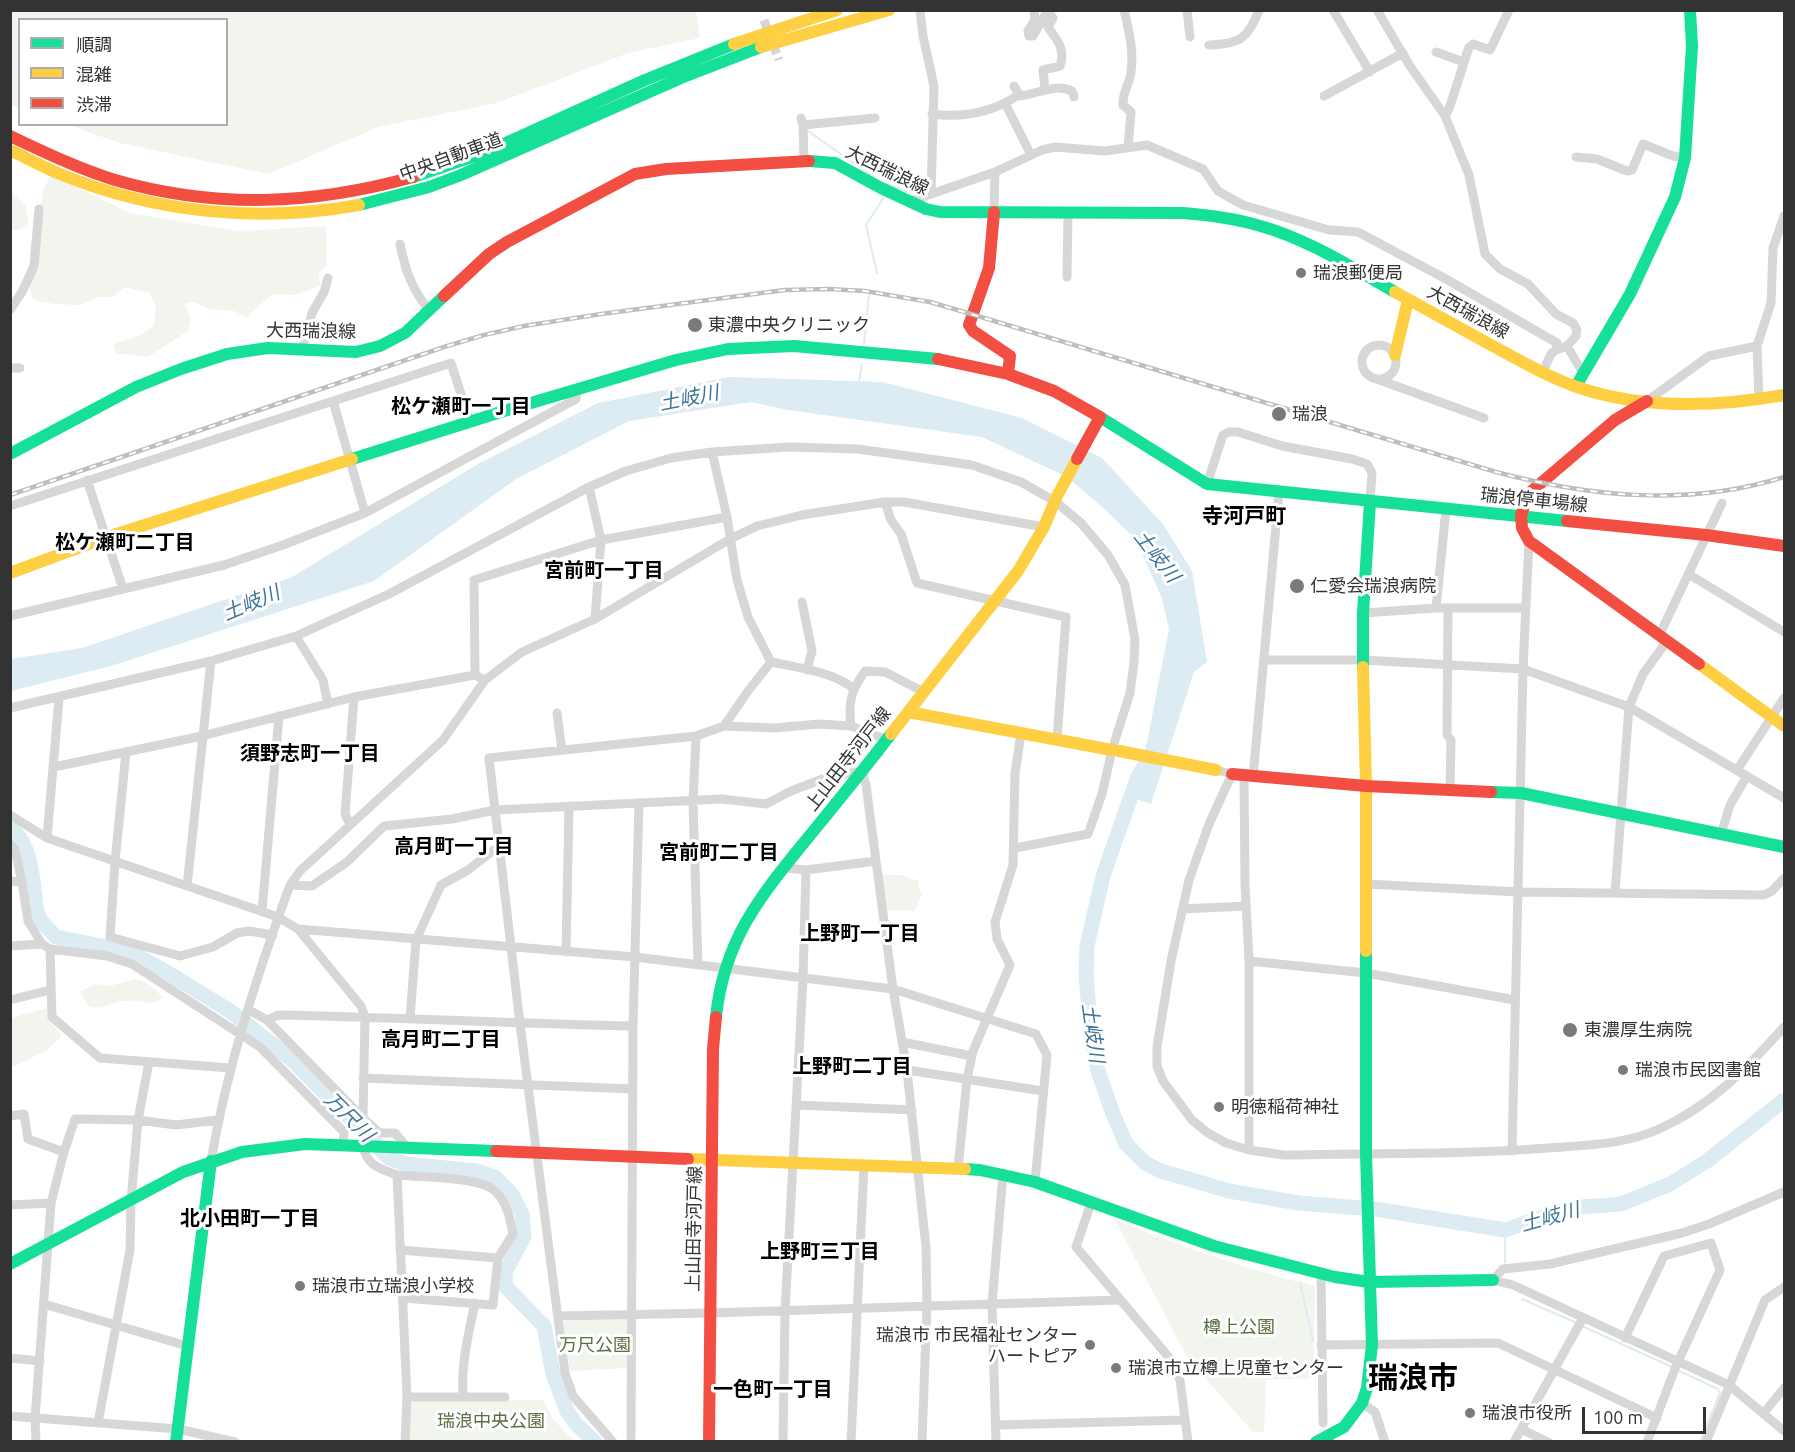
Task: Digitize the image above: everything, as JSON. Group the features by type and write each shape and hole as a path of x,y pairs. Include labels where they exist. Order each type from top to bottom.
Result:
{"main road":[{"name":"中央自動車道","path":"10,136 96,174 161,192 202,200 291,201 338,195 398,182 468,159 644,80 780,27 837,10"},
{"name":"中央自動車道","path":"10,150 91,187 154,205 235,215 279,215 333,209 427,188 528,148 679,78 726,59 784,39 889,10"},
{"path":"1576,386 1610,331 1675,197 1685,158 1692,46 1690,10"},
{"name":"大西瑞浪線","path":"10,454 136,387 181,369 247,350 268,348 356,352 381,345 405,333 489,254 507,242 634,174 666,169 804,162 836,164 926,209 940,212 1183,213 1208,215 1258,225 1284,234 1340,260 1542,373 1576,386 1618,397 1694,405 1759,400 1785,395"},
{"path":"994,212 992,253 983,285 974,303 969,325 973,331 1010,356 1008,374"},
{"path":"1395,355 1408,300"},
{"path":"10,573 107,537 470,422 676,360 728,349 794,346 912,356 949,360 1008,374 1054,391 1207,484"},
{"path":"1647,401 1615,420 1527,495 1521,516 1522,528 1529,541 1785,726"},
{"name":"上山田寺河戸線","path":"709,1442 713,1049 716,1008 734,943 763,893 887,740 1018,571 1044,527 1100,417"},
{"name":"瑞浪停車場線","path":"1207,484 1706,535 1785,546"},
{"path":"1316,1442 1344,1426 1362,1403 1367,1388 1372,1345 1366,1167 1366,786 1363,660 1363,613 1370,502"},
{"path":"908,712 1216,770"},
{"path":"1243,776 1366,786 1521,793 1785,847"},
{"path":"10,1264 183,1172 211,1161 271,1146 343,1145 794,1162 1003,1173 1035,1182 1214,1246 1322,1274 1369,1282 1493,1280"},
{"path":"177,1435 211,1161"}],"street":[{"path":"1034,10 1035,20 1029,36 1036,34 1045,15 1050,14 1053,18 1048,27 1059,41 1062,54 1060,66 1043,70 1044,89"},
{"path":"1124,10 1132,59 1129,81 1123,96 1123,105 1131,112 1128,148"},
{"path":"1187,10 1190,37"},
{"path":"1209,45 1226,45 1237,42 1253,26 1259,10"},
{"path":"1334,10 1370,72"},
{"path":"1377,10 1410,66 1445,116 1469,175 1485,254 1500,268 1527,284 1556,314 1573,323 1577,330 1576,336 1567,346 1551,354 1542,373"},
{"path":"1445,116 1469,47 1473,44 1490,50 1509,10"},
{"path":"920,11 922,36 933,78 931,194"},
{"path":"1436,52 1464,62"},
{"path":"1324,96 1404,53"},
{"path":"1014,86 1018,93 1017,96"},
{"path":"932,114 979,114 1007,103 1017,96 1044,89 1070,89 1074,97"},
{"path":"1007,103 1031,155"},
{"path":"804,162 802,121 875,118"},
{"path":"1576,157 1597,159 1627,171 1632,170 1643,144 1673,156 1685,158"},
{"path":"911,201 995,172 1054,147 1105,151 1147,145 1203,170 1218,191 1242,205 1329,230 1358,232 1557,343 1556,350"},
{"path":"994,212 995,172"},
{"path":"10,310 22,292 34,266 39,209"},
{"path":"1067,277 1068,212"},
{"path":"1759,400 1758,345 1771,303 1773,248 1785,216"},
{"path":"1284,234 1287,217"},
{"path":"400,244 410,282 429,310"},
{"path":"302,350 312,314 324,292 328,278"},
{"path":"1374,378 1385,378 1394,371 1396,366 1392,350 1381,345 1370,347 1363,356 1362,367 1365,372 1374,378 1484,418"},
{"path":"1647,401 1709,356 1758,345"},
{"path":"1567,346 1583,373"},
{"path":"10,506 451,363 470,422"},
{"path":"10,616 224,565 365,513 576,399 577,389"},
{"path":"333,400 365,513"},
{"path":"1207,484 1223,435 1238,432 1282,446 1367,464 1372,473 1370,502"},
{"path":"10,708 210,661 296,636 389,594 589,487 626,471 671,458 712,452 789,447 858,449 972,465 1021,482 1056,500 1081,523 1108,555 1125,585 1135,640 1130,693 1116,750 1088,834 1015,848"},
{"path":"712,452 727,517 737,580 748,617 771,662"},
{"path":"87,480 123,589"},
{"path":"589,487 601,540 595,619"},
{"path":"1249,1150 1249,961 1243,776 1264,660 1279,493"},
{"path":"211,1161 230,1068 290,885 300,871 443,740 485,680 522,652 595,619 730,539 757,526 802,515 885,502 904,502 1044,527"},
{"path":"885,502 891,520 901,534 917,583 1066,617 1057,740"},
{"path":"1615,893 1629,707 1643,674 1663,639 1706,535 1722,503"},
{"path":"1436,608 1446,509"},
{"path":"475,675 474,580 601,540 727,517"},
{"path":"1512,1151 1523,669 1529,541"},
{"path":"1689,575 1785,632"},
{"path":"802,602 812,651 807,669"},
{"path":"1363,613 1436,608 1526,608"},
{"path":"1448,608 1447,735 1451,740 1450,790"},
{"path":"296,636 323,680 328,704"},
{"path":"1264,660 1363,660 1523,669 1629,707 1785,798"},
{"path":"187,886 210,661"},
{"path":"771,662 807,669 847,683 854,688"},
{"path":"724,726 771,662"},
{"path":"851,726 850,713 854,688 865,672 885,672 924,692"},
{"path":"54,767 202,736 354,697 475,675 485,680"},
{"path":"350,825 345,814 354,697"},
{"path":"47,838 59,698"},
{"path":"1737,770 1785,698"},
{"path":"557,713 562,750"},
{"path":"262,911 279,716"},
{"path":"613,1442 573,1396 565,1373 520,1024 489,758 696,736 724,726 774,728 819,724 851,726 887,740"},
{"path":"958,1169 972,1056 1010,965 997,939 995,922 1013,866 1015,774 1021,733"},
{"path":"696,736 693,802 698,965"},
{"path":"126,752 110,937 180,957 213,948 237,933 249,931 273,935"},
{"path":"1216,770 1243,776"},
{"path":"290,885 312,886 347,862 384,826 452,819 495,810 722,799 766,804 791,791 825,778 862,771 866,784 919,1168 926,1247 927,1306 922,1442"},
{"path":"1243,776 1209,824 1189,880 1167,982 1157,1047 1158,1066 1163,1081 1192,1120 1226,1143 1249,1150 1284,1155 1512,1151 1626,1141 1659,1129 1690,1112 1737,1077 1785,1027"},
{"path":"1721,834 1730,805 1747,776"},
{"path":"631,1442 632,1089 639,803"},
{"path":"566,952 569,806"},
{"path":"10,815 47,838 262,911 298,929 361,1006 365,1017 363,1118"},
{"path":"10,844 15,850 28,921 46,946 52,1017 100,1058 230,1068"},
{"path":"410,1019 416,940 441,885 468,870 499,846"},
{"path":"785,868 806,870 876,861"},
{"path":"783,1442 785,1311 803,978 806,870"},
{"path":"1366,884 1519,892 1764,896 1785,878"},
{"path":"10,881 22,882"},
{"path":"1182,909 1246,906"},
{"path":"298,929 634,957 893,989 1036,1034 1047,1055 1035,1182"},
{"path":"10,946 46,946 107,956 132,964 260,1047 344,1132 343,1145"},
{"path":"1249,961 1366,973 1515,1000"},
{"path":"10,1000 50,990"},
{"path":"249,1010 267,1020 380,1133 395,1133 407,1147"},
{"path":"267,1020 278,1015 633,1026"},
{"path":"902,1042 972,1056"},
{"path":"98,1423 130,1250 131,1201 138,1120 149,1062"},
{"path":"907,1070 1043,1091"},
{"path":"363,1078 632,1089"},
{"path":"796,1105 912,1110"},
{"path":"10,1116 24,1114 28,1139 64,1152"},
{"path":"36,1442 35,1419 51,1203 75,1119 138,1120 176,1125 218,1120"},
{"path":"363,1146 365,1157 376,1167 397,1175 474,1182 490,1187 502,1199 509,1214 513,1234 498,1258 493,1305 403,1298"},
{"path":"851,1442 864,1165"},
{"path":"996,1442 992,1304 1003,1173"},
{"path":"397,1175 407,1397 405,1442"},
{"path":"1785,1192 1682,1233 1550,1264 1503,1269 1493,1280 1513,1285 1581,1322 1625,1338 1676,1367 1730,1385 1785,1431"},
{"path":"10,1204 51,1203"},
{"path":"1091,1203 1076,1247 1172,1361 1180,1380 1188,1442"},
{"path":"1625,1338 1664,1256 1711,1243 1720,1270 1676,1367 1647,1442"},
{"path":"400,1250 498,1258"},
{"path":"1322,1274 1323,1423"},
{"path":"1706,1442 1764,1300 1785,1287"},
{"path":"558,1316 1120,1300"},
{"path":"463,1397 463,1363 475,1303"},
{"path":"44,1304 187,1346"},
{"path":"1514,1442 1581,1322"},
{"path":"1321,1345 1498,1343 1657,1418"},
{"path":"10,1358 40,1361"},
{"path":"1763,1414 1785,1388"},
{"path":"407,1397 505,1397"},
{"path":"1362,1403 1375,1412 1385,1442"},
{"path":"10,1416 98,1423 235,1442"},
{"path":"996,1425 1185,1420"},
{"path":"1521,1429 1548,1442"}],"green space":[{"path":"11,11 696,11 700,38 628,53 497,103 378,127 268,174 120,143 71,126 228,126 228,18 18,18 18,108 11,104"},
{"path":"51,175 130,213 239,231 326,226 327,265 319,272 320,286 294,295 272,294 247,317 234,311 209,309 194,302 184,304 191,318 188,331 148,357 116,353 114,344 141,335 154,325 156,307 150,293 125,287 113,297 97,297 80,305 33,300 29,284 31,240 39,223 43,190"},
{"path":"10,190 25,205 29,222 21,229 11,230"},
{"path":"881,875 901,875 919,881 922,894 915,911 887,910"},
{"path":"135,979 150,985 163,998 147,1003 127,1000 94,1008 89,1007 80,992 94,984 110,986"},
{"path":"47,1008 48,1019 62,1036 47,1050 11,1068 11,1018"},
{"name":"樽上公園","path":"1115,1220 1239,1265 1315,1286 1313,1378 1266,1380 1264,1432 1253,1432 1188,1359"},
{"name":"万尺公園","path":"627,1319 627,1368 570,1371 562,1321"},
{"name":"瑞浪中央公園","path":"543,1400 552,1418 574,1441 409,1442 410,1405 414,1401"}],"water":[{"path":"729,377 883,382 1022,418 1102,458 1163,524 1192,571 1207,662 1194,672 1151,804 1136,799 1169,629 1162,598 1118,501 982,437 788,410 751,402 629,421 516,479 374,581 111,666 11,691 11,659 82,648 292,577 478,464 598,403"}],"waterway":[{"path":"808,131 879,181"},
{"path":"884,183 912,193"},
{"path":"877,273 866,225 884,197"},
{"path":"864,344 869,295"},
{"path":"859,381 862,364"},
{"name":"土岐川","path":"1076,475 1141,534"},
{"name":"土岐川","path":"1152,752 1137,779 1103,876 1087,946 1086,976 1092,1043 1098,1071 1126,1144 1145,1163 1161,1171 1229,1191 1298,1203 1375,1209 1505,1230 1569,1208 1621,1204 1670,1184 1707,1161 1784,1100"},
{"name":"万尺川","path":"10,828 18,835 28,855 37,913 56,937 129,951 230,1011 290,1058 389,1158 405,1164 477,1171 495,1177 512,1194 522,1214 524,1237 505,1272 506,1287 544,1326 553,1374 567,1411 576,1424 595,1442"},
{"path":"1505,1230 1505,1263"},
{"path":"1300,1282 1313,1341"},
{"path":"1522,1299 1577,1323"},
{"path":"1582,1326 1672,1367"},
{"path":"1677,1370 1718,1389 1720,1393 1700,1442"}],"tunnel":[{"path":"764,20 779,60"}],"railway":[{"path":"10,495 484,335 601,314 785,290 829,289 865,291 930,302 1532,481 1604,492 1676,495 1712,492 1784,477"}],"traffic: fast":[{"path":"1576,386 1630,294 1675,197 1685,158 1692,46 1690,10"},
{"path":"413,177 486,152 645,80 734,44"},
{"path":"359,205 429,187 461,175 681,78 761,47"},
{"path":"809,161 835,163 881,188 926,209 940,212 1183,213 1239,220 1311,245 1395,292"},
{"path":"10,454 136,387 227,354 268,348 356,352 380,346 405,333 444,296"},
{"path":"352,459 676,360 728,349 794,346 938,359"},
{"path":"1100,417 1207,484 1567,521"},
{"path":"1363,667 1363,613 1370,502"},
{"path":"716,1017 727,964 748,918 777,877 891,734"},
{"path":"1491,792 1521,793 1784,847"},
{"path":"1316,1442 1344,1427 1362,1403 1367,1388 1372,1345 1366,1154 1366,951"},
{"path":"10,1264 183,1172 242,1152 305,1144 496,1151"},
{"path":"176,1442 211,1161"},
{"path":"965,1169 1035,1182 1214,1246 1335,1277 1369,1282 1493,1280"}],"traffic: slow":[{"path":"734,44 837,10"},
{"path":"761,47 889,10"},
{"path":"10,150 54,171 96,187 170,206 207,211 283,213 359,205"},
{"path":"1395,292 1544,373 1577,387 1602,394 1628,400 1680,404 1732,402 1784,395"},
{"path":"1395,355 1408,300"},
{"path":"10,573 107,537 352,459"},
{"path":"891,734 1018,571 1044,527 1056,498 1077,459"},
{"path":"1699,664 1784,726"},
{"path":"1363,667 1366,951"},
{"path":"908,712 1112,750"},
{"path":"1119,751 1216,770"},
{"path":"688,1159 965,1169"}],"traffic: jam":[{"path":"10,136 102,176 190,196 264,200 301,198 338,193 413,177"},
{"path":"444,296 489,254 507,242 635,174 666,169 809,161"},
{"path":"994,212 989,268 969,325 973,331 1010,356 1008,374"},
{"path":"938,359 1008,374 1054,391 1100,417 1077,459"},
{"path":"1647,401 1615,420 1527,495 1521,516 1522,528 1529,541 1699,664"},
{"path":"1567,521 1706,535 1784,546"},
{"path":"1232,774 1366,786 1491,792"},
{"path":"709,1442 713,1049 716,1017"},
{"path":"496,1151 688,1159"}],"place":[{"name":"瑞浪郵便局","path":"1301,273"},
{"name":"東濃中央クリニック","path":"695,325"},
{"name":"瑞浪","path":"1279,414"},
{"name":"仁愛会瑞浪病院","path":"1297,586"},
{"name":"東濃厚生病院","path":"1570,1030"},
{"name":"瑞浪市民図書館","path":"1623,1070"},
{"name":"明徳稲荷神社","path":"1219,1107"},
{"name":"瑞浪市立瑞浪小学校","path":"300,1286"},
{"name":"瑞浪市 市民福祉センター ハートピア","path":"1090,1345"},
{"name":"瑞浪市立樽上児童センター","path":"1116,1368"},
{"name":"瑞浪市役所","path":"1470,1413"}],"district":[{"name":"松ケ瀬町一丁目","path":"461,406"},
{"name":"寺河戸町","path":"1244,516"},
{"name":"松ケ瀬町二丁目","path":"125,542"},
{"name":"宮前町一丁目","path":"604,570"},
{"name":"須野志町一丁目","path":"310,753"},
{"name":"高月町一丁目","path":"454,846"},
{"name":"宮前町二丁目","path":"719,852"},
{"name":"上野町一丁目","path":"860,933"},
{"name":"高月町二丁目","path":"441,1039"},
{"name":"上野町二丁目","path":"852,1066"},
{"name":"北小田町一丁目","path":"250,1218"},
{"name":"上野町三丁目","path":"820,1251"},
{"name":"瑞浪市","path":"1413,1378"},
{"name":"一色町一丁目","path":"773,1389"}]}
